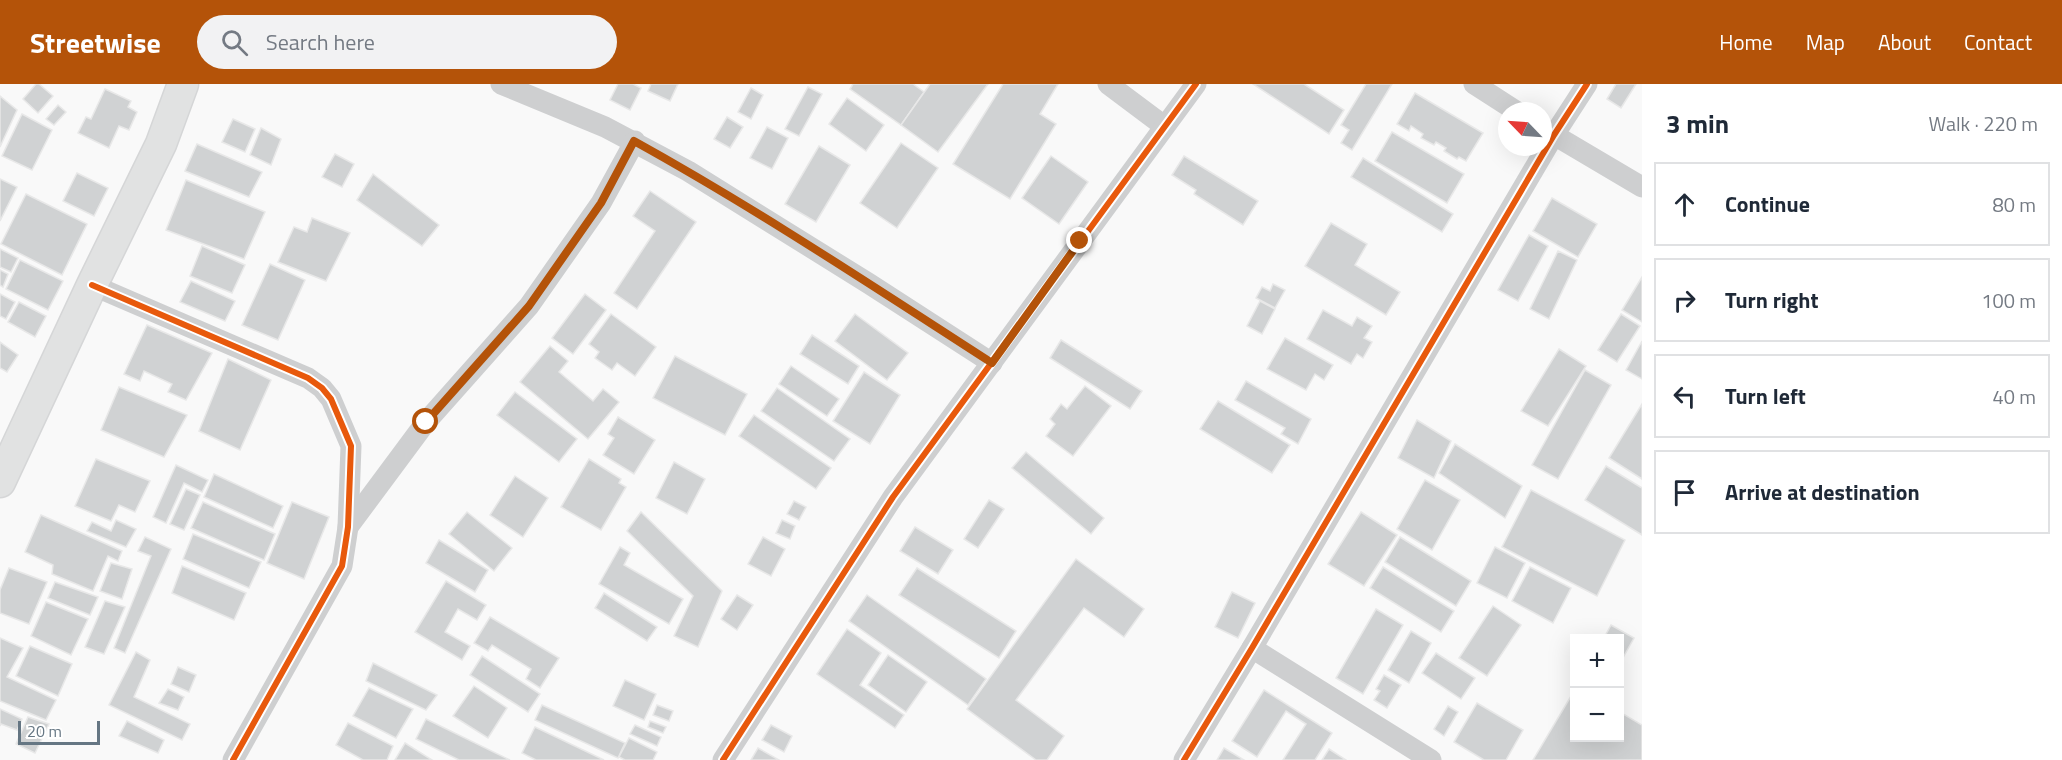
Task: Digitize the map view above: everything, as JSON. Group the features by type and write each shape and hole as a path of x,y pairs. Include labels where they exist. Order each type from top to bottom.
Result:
{"street":[{"path":"0,482 161,144 183,84"},
{"path":"501,84 634,141 714,186 992,363"},
{"path":"1108,84 1164,126"},
{"path":"723,760 893,497 1196,84"},
{"path":"1474,84 1502,102"},
{"path":"1552,127 1587,84"},
{"path":"1552,134 1642,187"},
{"path":"348,527 426,422 529,306 601,203 634,141"},
{"path":"1184,760 1252,648 1534,156"},
{"path":"92,285 308,378 322,388 331,399 351,446 348,527 342,566 233,760"},
{"path":"1252,648 1431,760"}],"building":[{"path":"36,84 53,96 38,113 23,99"},
{"path":"618,84 633,84 641,88 630,110 610,100"},
{"path":"651,84 678,84 670,101 648,91"},
{"path":"853,84 913,84 924,92 901,125 850,89"},
{"path":"930,84 988,84 938,152 901,125"},
{"path":"1003,84 1058,84 1040,114 1056,124 1010,199 953,164"},
{"path":"1253,84 1304,84 1344,110 1329,134"},
{"path":"1366,84 1392,84 1352,150 1341,143 1349,130 1341,125"},
{"path":"1616,84 1636,84 1621,108 1607,99"},
{"path":"808,87 822,94 799,136 785,129"},
{"path":"751,88 763,95 751,119 738,112"},
{"path":"105,89 131,101 128,107 137,112 129,130 119,126 109,148 78,133 86,117 91,119"},
{"path":"1415,93 1483,133 1466,161 1459,157 1457,159 1444,151 1446,148 1436,142 1434,145 1421,138 1423,134 1411,126 1409,131 1397,124"},
{"path":"0,96 17,110 0,147"},
{"path":"847,98 884,125 866,151 829,124"},
{"path":"58,105 66,112 54,125 46,119"},
{"path":"22,114 52,130 32,170 2,156"},
{"path":"727,117 743,127 730,148 714,139"},
{"path":"233,119 255,129 245,152 222,142"},
{"path":"767,127 788,138 772,169 750,158"},
{"path":"261,128 281,139 271,165 250,155"},
{"path":"1392,132 1464,174 1447,203 1375,161"},
{"path":"901,143 938,168 897,228 860,203"},
{"path":"197,144 262,172 249,197 185,171"},
{"path":"819,146 850,165 816,222 785,204"},
{"path":"335,154 354,164 342,187 322,177"},
{"path":"1051,156 1088,182 1059,224 1022,198"},
{"path":"1184,156 1258,201 1243,225 1194,194 1196,190 1172,175"},
{"path":"1363,158 1453,214 1442,232 1351,177"},
{"path":"77,173 108,188 94,216 63,201"},
{"path":"373,174 439,225 422,246 357,200"},
{"path":"0,179 17,187 0,221"},
{"path":"186,180 265,212 244,259 166,230"},
{"path":"650,191 696,222 637,309 614,293 655,231 633,216"},
{"path":"26,194 87,224 62,275 1,244"},
{"path":"1552,198 1597,224 1578,257 1533,231"},
{"path":"312,218 350,233 326,281 278,262 294,227 307,232"},
{"path":"1331,223 1367,244 1355,265 1400,292 1386,315 1305,266"},
{"path":"1529,235 1548,246 1518,301 1498,290"},
{"path":"202,246 245,265 232,293 190,276"},
{"path":"0,249 18,258 11,272 0,267"},
{"path":"1558,251 1577,260 1549,319 1530,309"},
{"path":"20,260 63,281 48,310 6,289"},
{"path":"270,264 305,280 278,340 242,325"},
{"path":"0,270 8,274 3,287 0,285"},
{"path":"1642,277 1642,322 1622,310"},
{"path":"191,281 235,301 225,321 180,302"},
{"path":"1273,284 1285,290 1275,308 1256,298 1262,287 1270,291"},
{"path":"0,294 15,302 6,319 0,316"},
{"path":"585,294 606,310 573,354 552,338"},
{"path":"1260,301 1275,309 1262,334 1247,326"},
{"path":"19,302 46,316 35,337 8,322"},
{"path":"1323,310 1352,326 1357,317 1372,326 1364,338 1372,342 1363,358 1357,354 1351,364 1307,339"},
{"path":"611,314 656,347 635,376 617,363 612,370 595,358 599,352 589,344"},
{"path":"855,314 908,353 887,380 835,341"},
{"path":"1621,314 1640,326 1617,362 1598,350"},
{"path":"147,325 212,353 186,400 168,392 172,384 144,371 140,381 124,374"},
{"path":"812,335 859,366 848,384 800,354"},
{"path":"1285,338 1333,365 1324,380 1315,374 1306,390 1267,369"},
{"path":"1061,340 1142,391 1130,409 1050,358"},
{"path":"1642,341 1642,379 1626,370"},
{"path":"0,342 18,355 7,372 0,368"},
{"path":"550,346 568,361 559,372 593,401 603,389 619,402 588,439 520,382"},
{"path":"1559,349 1586,366 1548,426 1521,411"},
{"path":"675,356 747,394 725,435 653,398"},
{"path":"228,359 271,380 240,450 199,431"},
{"path":"791,366 839,399 827,416 779,384"},
{"path":"1585,370 1611,385 1558,479 1532,465"},
{"path":"864,372 900,395 870,444 833,421"},
{"path":"1246,381 1311,419 1298,444 1281,434 1285,428 1235,400"},
{"path":"1085,386 1111,406 1073,456 1046,436 1055,424 1050,419 1061,404 1067,409"},
{"path":"119,387 187,415 164,457 101,430"},
{"path":"777,388 850,439 834,461 761,411"},
{"path":"515,392 577,439 559,462 497,415"},
{"path":"1218,401 1290,445 1272,473 1200,429"},
{"path":"1642,404 1642,479 1609,458"},
{"path":"754,415 831,468 816,489 739,436"},
{"path":"618,417 655,440 634,474 603,455 614,438 608,434"},
{"path":"1417,420 1451,441 1434,478 1398,458"},
{"path":"1455,444 1522,486 1505,518 1439,473"},
{"path":"1026,452 1104,518 1091,534 1012,468"},
{"path":"96,459 150,481 135,512 119,505 111,521 75,506"},
{"path":"589,459 621,479 619,483 626,487 601,530 561,507"},
{"path":"674,462 705,479 687,514 656,498"},
{"path":"176,465 208,480 202,492 184,483 166,523 153,517"},
{"path":"1606,466 1642,488 1642,535 1585,500"},
{"path":"214,474 283,506 273,528 204,497"},
{"path":"515,476 548,498 523,537 490,515"},
{"path":"1425,480 1460,500 1432,550 1397,529"},
{"path":"186,489 200,495 184,530 170,524"},
{"path":"1531,490 1625,540 1597,596 1502,547"},
{"path":"989,500 1004,509 978,548 964,539"},
{"path":"794,501 806,507 799,520 787,514"},
{"path":"203,502 275,534 264,560 191,528"},
{"path":"292,502 329,517 304,579 267,563"},
{"path":"467,512 512,548 494,571 449,534"},
{"path":"641,512 722,591 698,647 674,636 693,596 627,531"},
{"path":"1361,512 1397,535 1364,586 1328,564"},
{"path":"41,515 122,551 118,561 108,556 93,591 52,574 53,565 25,552"},
{"path":"116,520 136,529 126,547 87,531 92,522 111,531"},
{"path":"782,520 795,526 790,539 776,533"},
{"path":"915,527 953,550 938,574 900,551"},
{"path":"193,534 261,562 249,588 183,559"},
{"path":"145,537 171,549 125,653 114,648 151,556 138,551"},
{"path":"763,537 785,549 771,576 748,564"},
{"path":"1400,537 1471,581 1456,606 1385,562"},
{"path":"439,540 488,570 475,592 426,563"},
{"path":"620,547 630,553 624,565 683,599 669,624 599,584"},
{"path":"1495,547 1525,563 1507,598 1477,583"},
{"path":"1076,559 1144,609 1124,637 1084,608 1016,700 1064,736 1047,760 1036,760 967,709"},
{"path":"111,563 132,569 122,599 100,591"},
{"path":"182,566 246,593 234,620 172,593"},
{"path":"1383,567 1454,611 1441,632 1370,588"},
{"path":"1530,567 1571,588 1553,623 1512,601"},
{"path":"9,568 47,582 29,624 0,613 0,590"},
{"path":"917,568 1016,631 999,658 899,595"},
{"path":"446,581 486,605 477,620 458,609 445,632 470,646 462,660 415,632"},
{"path":"55,582 98,597 90,615 48,598"},
{"path":"1232,592 1255,603 1238,638 1215,627"},
{"path":"604,593 657,627 647,641 595,608"},
{"path":"737,595 753,605 737,630 721,619"},
{"path":"867,595 986,679 968,705 849,621"},
{"path":"105,601 125,607 104,654 85,647"},
{"path":"46,602 88,619 71,655 31,636"},
{"path":"1493,606 1521,625 1487,676 1459,658"},
{"path":"1376,609 1403,625 1363,694 1336,678"},
{"path":"490,617 559,658 540,688 526,679 531,669 492,645 488,651 474,643"},
{"path":"1611,625 1634,638 1624,656 1624,634 1606,634"},
{"path":"847,629 881,653 860,685 904,715 895,728 817,674"},
{"path":"1411,631 1431,643 1409,683 1388,670"},
{"path":"0,638 23,648 7,677 56,700 46,720 0,701"},
{"path":"30,646 72,664 58,696 16,676"},
{"path":"136,652 150,660 134,697 190,724 182,740 109,705"},
{"path":"1436,653 1475,678 1461,699 1422,673"},
{"path":"888,655 927,682 906,712 868,685"},
{"path":"482,656 540,694 528,712 470,675"},
{"path":"373,663 437,695 426,710 366,681"},
{"path":"178,667 196,675 189,692 171,684"},
{"path":"1384,675 1401,685 1387,708 1374,700 1380,691 1376,689"},
{"path":"625,680 656,694 644,720 613,706"},
{"path":"474,686 507,708 488,738 453,716"},
{"path":"369,688 413,709 396,738 353,716"},
{"path":"168,689 184,697 178,710 159,703"},
{"path":"1264,690 1332,733 1315,760 1283,760 1306,724 1286,711 1257,757 1232,741"},
{"path":"1570,698 1570,742 1624,742 1624,714 1642,725 1642,760 1533,760"},
{"path":"1477,703 1523,730 1506,760 1484,760 1454,742"},
{"path":"542,705 625,743 618,758 535,720"},
{"path":"657,705 673,711 669,721 653,715"},
{"path":"1448,706 1458,712 1444,736 1434,729"},
{"path":"0,709 22,719 17,730 1,724 0,726"},
{"path":"28,717 49,724 35,753 16,744"},
{"path":"426,719 510,760 459,760 416,739"},
{"path":"127,721 164,740 158,753 119,736"},
{"path":"650,721 666,727 663,733 648,727"},
{"path":"348,723 393,746 387,760 363,760 336,745"},
{"path":"635,725 661,737 657,746 630,734"},
{"path":"771,725 792,736 784,752 762,740"},
{"path":"535,727 604,760 536,760 522,753"},
{"path":"629,738 657,752 653,760 625,760 619,757"},
{"path":"405,743 432,760 395,760"},
{"path":"758,748 779,760 751,760"},
{"path":"1224,748 1244,760 1217,760"},
{"path":"1329,749 1346,760 1322,760"}],"cycle path":[{"path":"723,760 893,497 1196,84"},
{"path":"1184,760 1554,135 1587,84"},
{"path":"92,285 308,378 322,388 331,399 351,446 348,527 342,566 233,760"}],"route":[{"path":"426,422 529,306 601,203 634,141 714,186 992,363 1080,241"}]}
